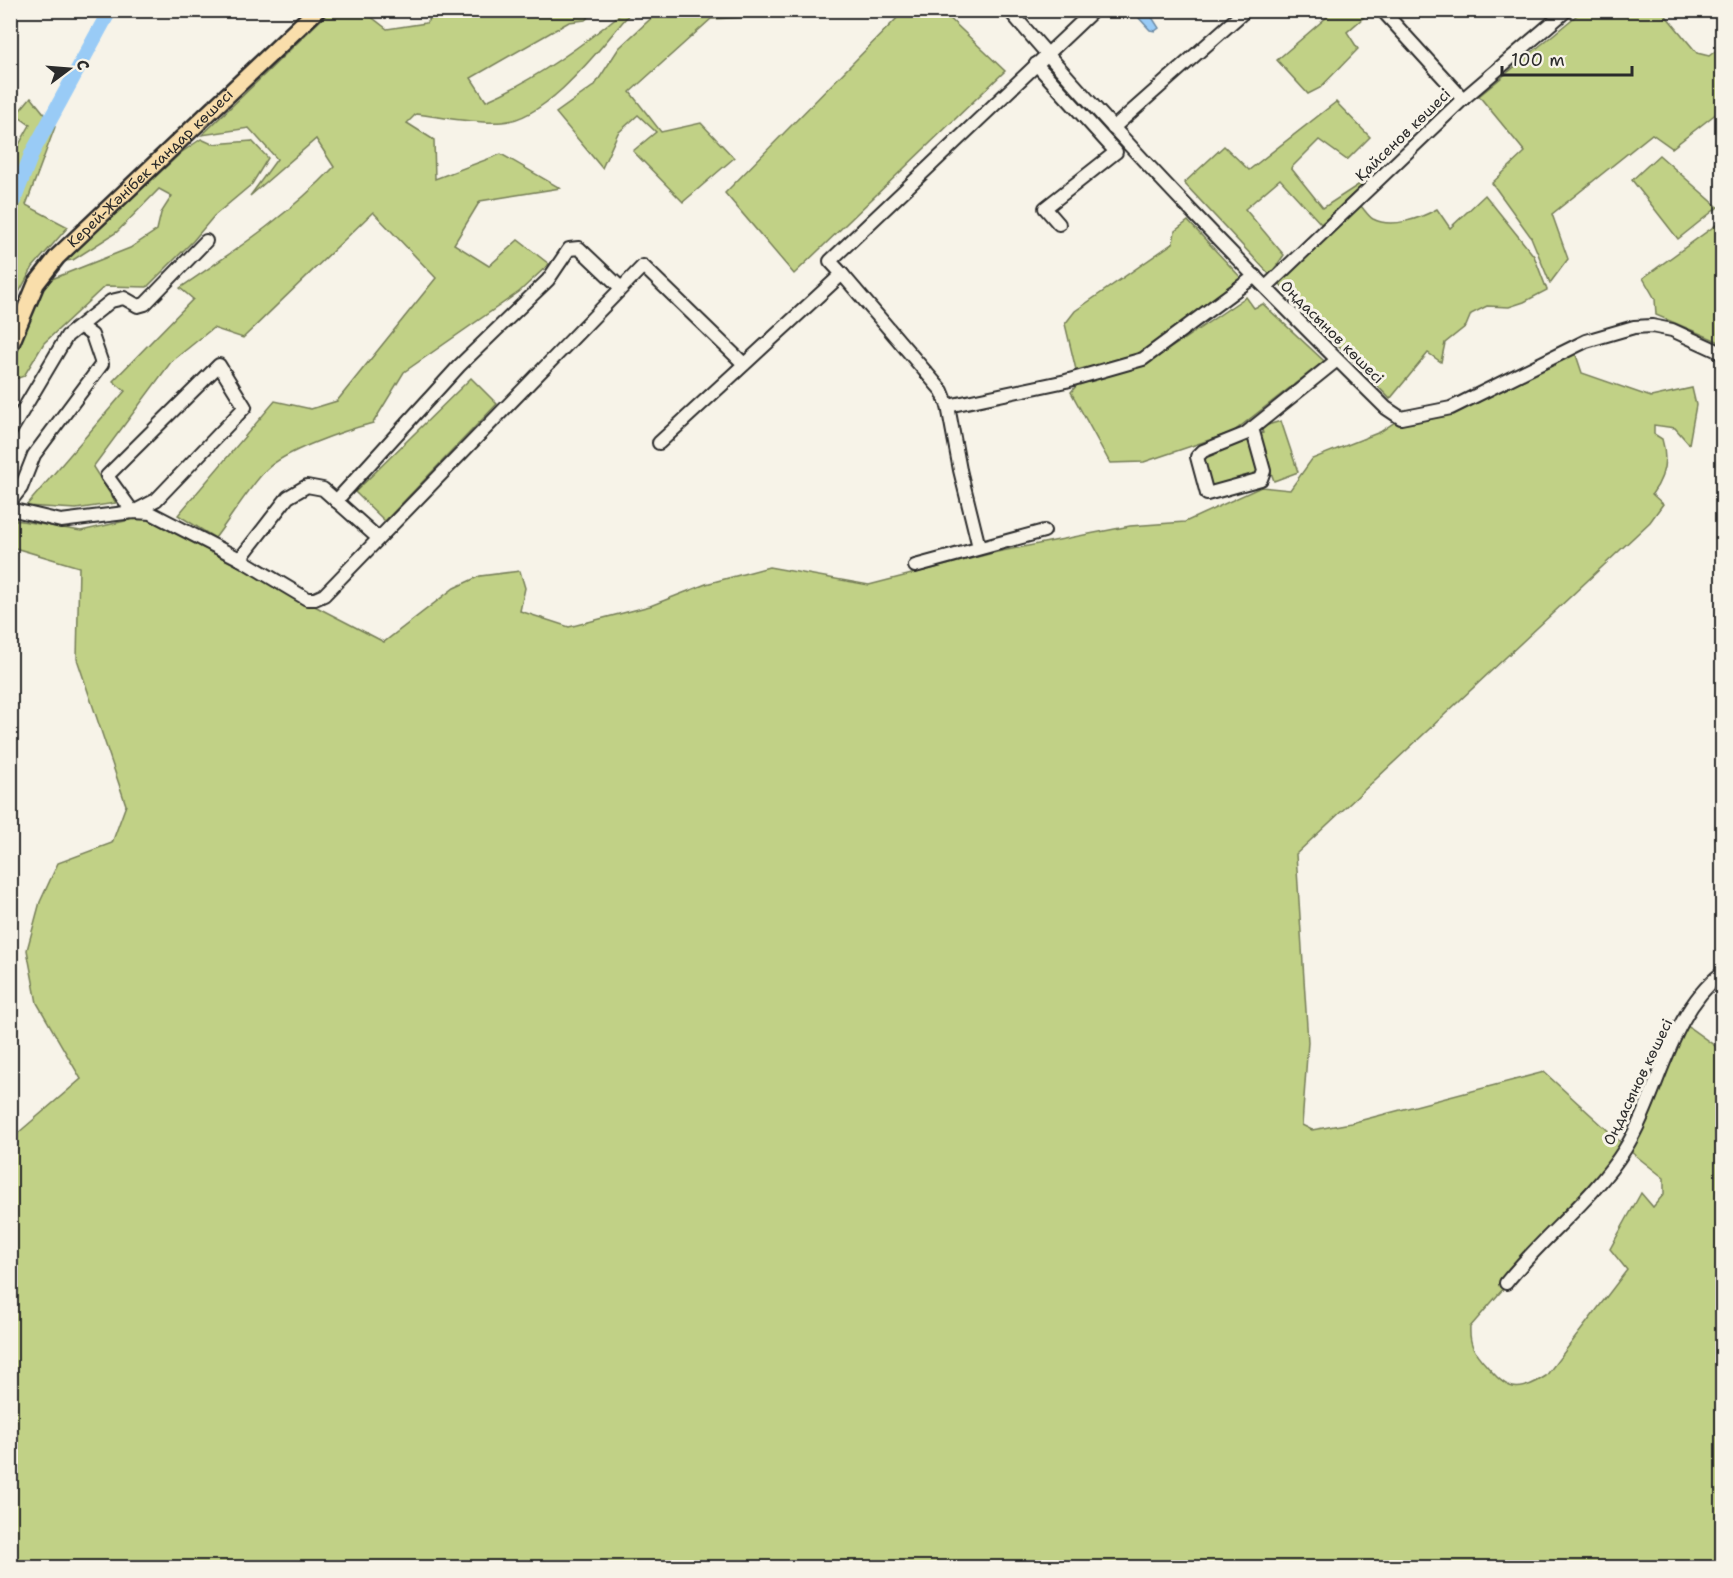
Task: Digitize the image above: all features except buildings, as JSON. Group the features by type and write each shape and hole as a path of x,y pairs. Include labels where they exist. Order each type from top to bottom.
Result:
{"main road":[{"name":"Керей-Жәнібек хандар көшесі","path":"10,346 36,284 57,256 317,10"}],"street":[{"name":"Оңдасынов көшесі","path":"1009,10 1113,128 1255,276 1386,408 1401,418 1451,408 1586,341 1634,327 1652,326 1672,330 1722,353"},
{"path":"979,548 960,470 948,406 942,391 830,261 1094,10"},
{"path":"1113,128 1246,10"},
{"path":"1382,10 1463,99"},
{"name":"Қайсенов көшесі","path":"1266,287 1463,99 1567,10"},
{"path":"1036,64 1116,152 1045,208 1059,224"},
{"path":"10,432 67,336 111,301 124,298 138,306 145,304 206,241"},
{"path":"336,501 459,366 548,280 569,249 579,248 621,288"},
{"path":"10,509 61,521 133,512 151,513 240,559 290,590 315,599 324,595 643,266 744,364"},
{"path":"659,443 842,274"},
{"path":"948,406 1066,381 1143,359 1255,276"},
{"path":"10,502 21,488 34,455 102,364 92,335 81,327"},
{"path":"1252,428 1264,471 1261,479 1207,494 1197,457 1203,451 1252,428 1337,360"},
{"path":"219,365 245,407 156,500 133,512 107,476 219,365"},
{"path":"240,559 288,497 298,489 308,486 322,489 378,538"},
{"path":"915,566 1044,531"},
{"name":"Оңдасынов көшесі","path":"1506,1283 1602,1180 1626,1148 1687,1013 1706,987 1722,973"}],"green space":[{"path":"330,11 372,11 369,15 387,29 426,23 437,11 457,11 465,18 474,11 596,11 585,20 569,22 471,78 486,101 558,61 624,11 632,11 574,78 538,108 520,118 502,122 481,122 416,114 407,123 434,140 435,179 501,154 560,188 480,201 454,244 489,266 518,240 549,264 519,292 404,372 373,423 316,442 287,456 266,470 215,538 178,515 275,401 311,409 337,401 436,278 373,212 243,338 213,328 171,362 93,467 116,503 76,509 26,506 125,391 113,381 193,299 180,288 280,217 334,167 316,139 250,196 277,159 249,128 202,135"},
{"path":"659,11 758,11 751,17 711,19 630,92 661,132 701,123 734,158 683,202 633,151 656,132 638,115 618,133 602,168 556,113 595,85 619,48"},
{"path":"904,11 942,11 1005,71 794,274 725,193"},
{"path":"1334,11 1371,11 1347,32 1358,49 1320,88 1308,94 1277,60"},
{"path":"1582,11 1662,11 1697,53 1709,56 1722,46 1722,109 1672,148 1652,134 1552,214 1568,259 1550,283 1531,237 1492,183 1525,152 1479,96"},
{"path":"31,97 55,127 26,205 68,227 33,267 11,307 11,148 17,148 30,125 16,115"},
{"path":"1336,102 1370,137 1347,160 1319,140 1291,168 1323,208 1372,176 1321,224 1280,179 1245,209 1284,255 1270,275 1184,183 1224,146 1249,170"},
{"path":"201,139 212,144 252,141 268,158 252,184 214,216 193,241 147,287 105,286 44,343 24,376 13,380 11,372 26,322 39,294 52,279 130,248 157,230 161,213 172,196 159,189 117,232 73,260 65,261 182,152"},
{"path":"1659,155 1718,207 1678,239 1632,180"},
{"path":"1485,195 1534,256 1547,290 1509,307 1487,306 1471,314 1466,326 1445,343 1441,362 1428,353 1390,399 1279,283 1360,205 1373,219 1389,223 1415,219 1437,209 1450,228"},
{"path":"1188,221 1243,280 1139,355 1077,374 1065,324 1075,311 1173,243 1175,231"},
{"path":"1716,225 1722,231 1722,343 1656,315 1655,299 1643,278"},
{"path":"1246,297 1254,308 1263,304 1324,361 1233,432 1144,462 1110,463 1071,392 1077,385 1150,362"},
{"path":"1574,349 1582,373 1651,397 1692,388 1696,405 1689,444 1675,428 1654,425 1654,434 1662,439 1665,461 1660,481 1652,494 1663,504 1650,522 1296,854 1308,1042 1302,1125 1312,1130 1351,1123 1544,1072 1626,1147 1683,1023 1722,1051 1722,1567 11,1567 11,1139 81,1079 37,1003 27,950 40,902 58,863 112,843 126,805 77,659 79,567 15,548 11,543 10,519 81,531 134,519 147,519 384,642 454,588 480,576 520,571 525,588 520,611 569,627 650,606 706,584 769,567 869,585 997,552 1130,526 1185,522 1261,487 1290,490 1312,459 1380,432 1401,418 1451,408","holes":["1626,1148 1664,1178 1664,1194 1653,1207 1641,1193 1610,1249 1627,1270 1546,1376 1527,1386 1520,1387 1513,1387 1500,1380 1475,1352 1471,1343 1470,1327"]},
{"path":"471,378 497,404 385,521 355,492"},
{"path":"1281,421 1298,472 1274,481 1258,435 1263,433 1261,427"},
{"path":"1249,438 1261,469 1255,477 1210,489 1203,457"}],"water":[{"path":"1148,11 1159,28 1155,31 1150,30 1139,18"}],"waterway":[{"path":"10,210 32,153 110,10"}]}
